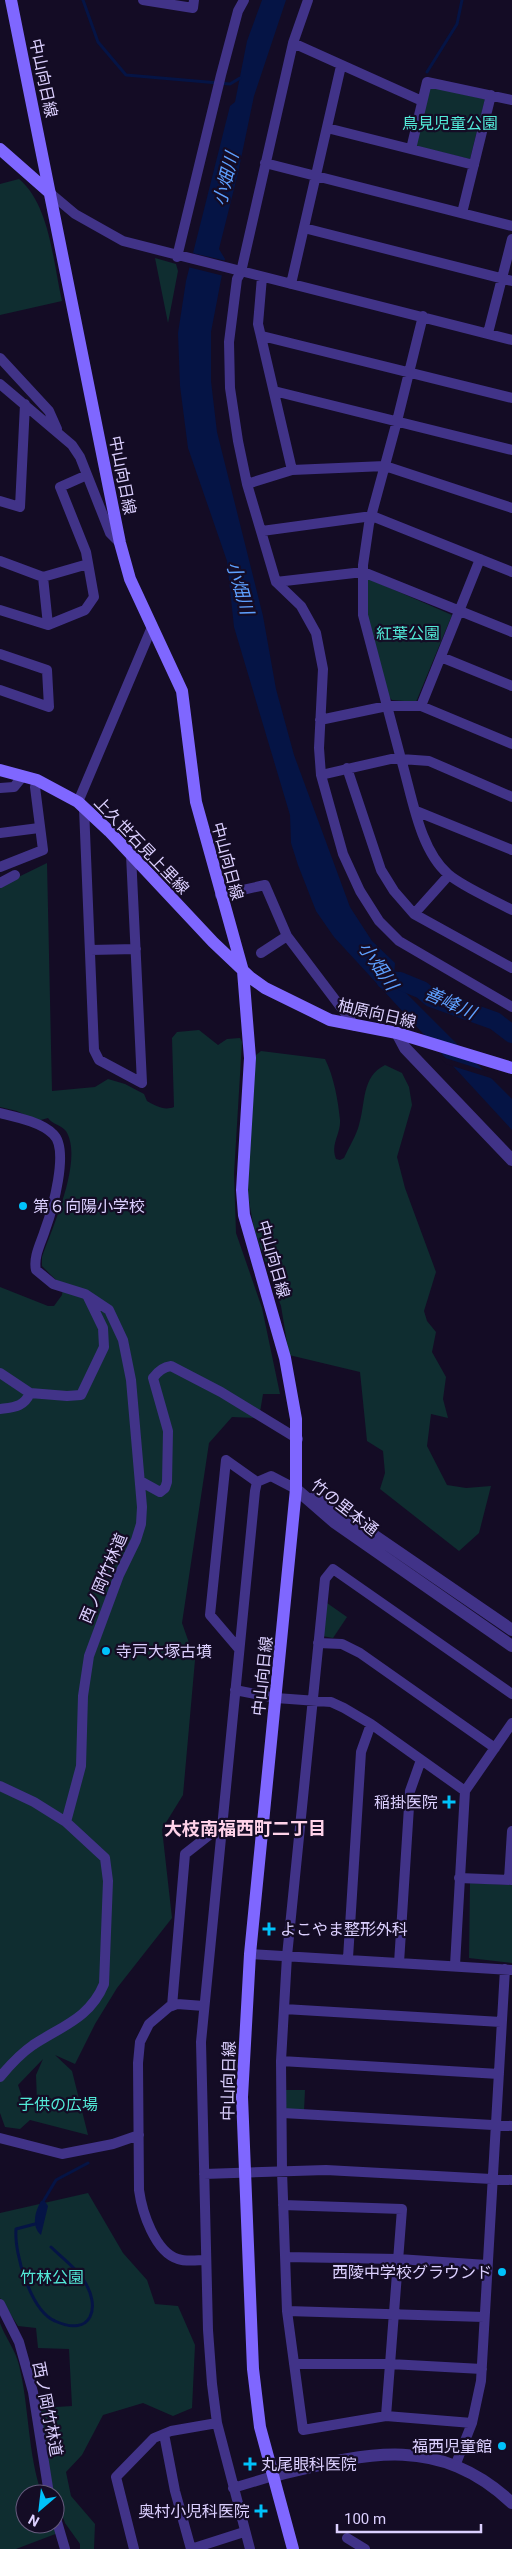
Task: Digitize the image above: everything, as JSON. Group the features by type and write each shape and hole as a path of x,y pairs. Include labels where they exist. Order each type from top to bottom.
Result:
{"main road":[{"name":"中山向日線","path":"12,0 120,543 130,579 182,691 196,802 220,895 243,971 250,1058 242,1190 244,1215 285,1358 298,1439 296,1489 250,1954 242,2098 253,2369 260,2427 292,2549"},
{"path":"0,149 50,193"},
{"name":"上久世石見上里線","path":"0,770 37,780 81,805 243,971"},
{"name":"柚原向日線","path":"243,971 257,983 330,1020 397,1033 512,1068"}],"street":[{"path":"144,0 193,8 194,0"},
{"path":"179,257 220,80 238,12 244,0"},
{"path":"308,0 292,43 265,163 237,271 230,333 229,365 233,416 247,484 276,582 301,606 316,633 323,669 320,720 321,775 343,854 360,891 379,921 399,941 512,1007"},
{"path":"292,43 422,101"},
{"path":"291,284 341,66"},
{"path":"411,149 427,82 512,100"},
{"path":"462,213 491,95"},
{"path":"327,128 474,165"},
{"path":"265,163 512,226"},
{"path":"50,193 75,214 123,241 179,257 422,316 512,340"},
{"path":"304,228 507,280"},
{"path":"488,333 507,280 512,239"},
{"path":"262,277 258,318 292,470"},
{"path":"422,316 397,421 369,524 363,572 363,615 401,759 426,843 449,875 512,910"},
{"path":"262,336 512,398"},
{"path":"0,358 49,412 58,432"},
{"path":"0,384 72,445 87,475 110,533 120,543"},
{"path":"274,391 512,450"},
{"path":"0,500 20,507 25,404"},
{"path":"247,484 292,470 384,466 512,508"},
{"path":"0,610 48,625 85,610 94,597 86,552 60,487 87,475"},
{"path":"262,531 372,516 512,572"},
{"path":"421,706 480,559"},
{"path":"0,561 43,577 88,564"},
{"path":"276,582 363,572 512,632"},
{"path":"43,577 48,625"},
{"path":"131,855 142,1082 100,1060 94,1050 81,805 152,627"},
{"path":"0,654 47,670 49,708 0,690"},
{"path":"441,657 512,686"},
{"path":"320,720 387,706 421,706 512,744"},
{"path":"321,775 391,759 429,762 512,796"},
{"path":"347,768 381,870 394,891 414,914 512,968"},
{"path":"0,788 14,787 23,776"},
{"path":"0,867 43,850 35,787 37,780"},
{"path":"416,811 512,850"},
{"path":"0,833 39,828"},
{"path":"0,883 15,875"},
{"path":"414,914 449,875"},
{"path":"220,895 264,885 287,936 355,1026"},
{"path":"261,953 287,936"},
{"path":"90,950 136,949"},
{"path":"397,1033 405,1048 512,1160"},
{"name":"西ノ岡竹林道","path":"0,1113 43,1128 53,1133 57,1139 60,1152 56,1188 34,1264 41,1277 53,1284 87,1296 109,1310 123,1340 131,1380 140,1481 141,1524 119,1575 89,1656 83,1696 81,1766 66,1822"},
{"path":"0,1373 30,1393 67,1396 81,1395 104,1347 103,1328 87,1296"},
{"path":"140,1481 160,1492 165,1488 167,1482 168,1431 154,1378 166,1367 178,1370 221,1392 298,1439"},
{"path":"0,1409 20,1406 26,1403 30,1393"},
{"path":"239,1649 210,1615 226,1460 257,1482"},
{"path":"257,1482 271,1476 296,1489"},
{"path":"250,2549 217,2423 208,2330 201,2042 257,1482"},
{"name":"竹の里本通","path":"296,1489 340,1512 512,1630"},
{"name":"竹の里本通","path":"296,1489 334,1522 512,1646"},
{"path":"472,2423 386,2416 303,2430 287,2311 282,2171 283,2113 281,2061 287,1956 325,1579 333,1569 512,1694"},
{"path":"318,1643 342,1644 360,1653 495,1748"},
{"path":"235,1690 276,1698 331,1702 371,1724 465,1791"},
{"path":"455,1965 465,1791 512,1723"},
{"path":"348,1958 361,1752 371,1724"},
{"path":"399,1963 410,1791 422,1760"},
{"path":"0,1786 34,1802 66,1822 105,1858 108,1880 104,1984 98,1999 83,2015 32,2046 14,2061 0,2077"},
{"path":"172,2006 185,1854 222,1825"},
{"path":"459,1878 510,1880 512,1831"},
{"path":"250,1954 348,1958 508,1969 502,2022 482,2369 472,2423 455,2466"},
{"path":"204,2006 178,2004 172,2006 150,2024 140,2042 139,2190 142,2210 164,2252 179,2260 206,2260"},
{"path":"284,2009 502,2022"},
{"path":"281,2061 499,2074"},
{"path":"283,2113 512,2126"},
{"path":"0,2138 62,2154 114,2144 139,2135"},
{"path":"204,2174 245,2171 326,2170 512,2180"},
{"path":"283,2205 402,2209 386,2416"},
{"path":"285,2257 398,2259 487,2265"},
{"name":"西ノ岡竹林道","path":"0,2304 19,2342 33,2392 47,2484"},
{"path":"287,2311 394,2312 484,2317"},
{"path":"294,2364 390,2364 482,2369"},
{"path":"134,2549 116,2477 154,2438 164,2434 217,2423"},
{"path":"164,2434 175,2491 191,2549 244,2532"},
{"path":"233,2488 354,2456 390,2454 429,2458 455,2466 486,2482 512,2503"},
{"path":"61,2534 65,2549"},
{"path":"347,2538 365,2549"}],"green space":[{"name":"鳥見児童公園","path":"430,87 485,99 470,159 415,146"},
{"path":"19,179 38,204 44,219 53,252 62,301 0,315 0,184"},
{"path":"155,258 176,264 178,271 168,323"},
{"name":"紅葉公園","path":"367,578 452,615 416,702 392,700 389,697 376,653 366,606"},
{"name":"子供の広場","path":"47,863 52,1091 95,1087 108,1079 125,1084 144,1094 147,1101 157,1106 163,1108 174,1107 172,1038 177,1032 199,1030 218,1045 227,1039 240,1038 242,1042 234,1174 236,1233 262,1308 280,1394 263,1394 259,1418 232,1417 209,1443 182,1623 195,1660 183,1795 162,1829 172,1918 117,1988 95,2024 75,2064 55,2055 72,2071 88,2135 30,2120 20,2129 5,2127 0,2113 0,1287 48,1306 54,1306 62,1295 63,1287 42,1266 42,1257 59,1212 69,1176 71,1144 66,1131 48,1118 37,1121 17,1111 0,1107 0,886","holes":["43,2059 36,2075 37,2101 25,2106 18,2085"]},
{"path":"261,1051 325,1059 333,1081 338,1105 340,1125 334,1154 336,1159 340,1160 344,1158 356,1133 368,1083 377,1070 385,1065 402,1073 409,1087 412,1105 397,1157 405,1188 436,1272 424,1311 427,1321 436,1332 432,1352 446,1377 443,1399 448,1418 431,1414 427,1446 447,1485 466,1488 491,1486 479,1533 459,1551 380,1489 385,1473 383,1451 367,1441 360,1372 289,1355 281,1306 254,1229 247,1190 248,1149 256,1055"},
{"path":"327,1603 347,1617 333,1638 322,1636"},
{"path":"470,1883 512,1885 512,1963 469,1958"},
{"path":"286,2090 305,2090 304,2111 286,2110"},
{"name":"竹林公園","path":"88,2193 123,2253 147,2280 155,2304 178,2306 195,2345 192,2408 173,2416 143,2403 103,2415 82,2455 66,2472 71,2496 95,2524 94,2549 80,2549 80,2544 65,2523 65,2484 51,2484 38,2432 41,2408 72,2406 69,2349 38,2348 36,2328 18,2326 0,2298 0,2213"},
{"path":"0,2323 19,2365 31,2447 39,2484 15,2484 15,2534 55,2534 16,2549 0,2549"}],"water":[{"name":"小畑川","path":"262,0 286,0 254,96 238,173 219,249 225,259 211,332 211,381 217,432 263,616 276,689 294,755 350,907 372,941 395,963 394,976 406,993 512,1099 512,1130 334,937 316,911 291,843 290,815 234,627 227,561 188,448 180,386 178,333 186,281 230,106 235,102 247,41"},
{"path":"44,2200 48,2206 41,2235 36,2227 35,2219 39,2205"}],"pier":[{"path":"192,253 227,261 224,276 188,267"},
{"path":"439,1056 489,1072 497,1080 446,1064"}],"waterway":[{"path":"83,0 98,42 126,75 230,84 240,78"},
{"path":"427,72 457,24 462,0"},
{"name":"善峰川","path":"385,980 400,981 422,990 431,998 495,1021 512,1034"},
{"path":"44,2200 56,2180 88,2163"},
{"path":"35,2224 16,2229 18,2253 26,2281 38,2306 46,2315 55,2321 78,2326 85,2323 90,2317 92,2300 89,2290 76,2270 51,2247"}],"place":[{"name":"第６向陽小学校","path":"23,1206"},
{"name":"寺戸大塚古墳","path":"106,1651"},
{"name":"稲掛医院","path":"449,1802"},
{"name":"よこやま整形外科","path":"269,1929"},
{"name":"西陵中学校グラウンド","path":"502,2272"},
{"name":"福西児童館","path":"502,2446"},
{"name":"丸尾眼科医院","path":"250,2464"},
{"name":"奥村小児科医院","path":"261,2511"}],"district":[{"name":"大枝南福西町二丁目","path":"245,1829"}]}
